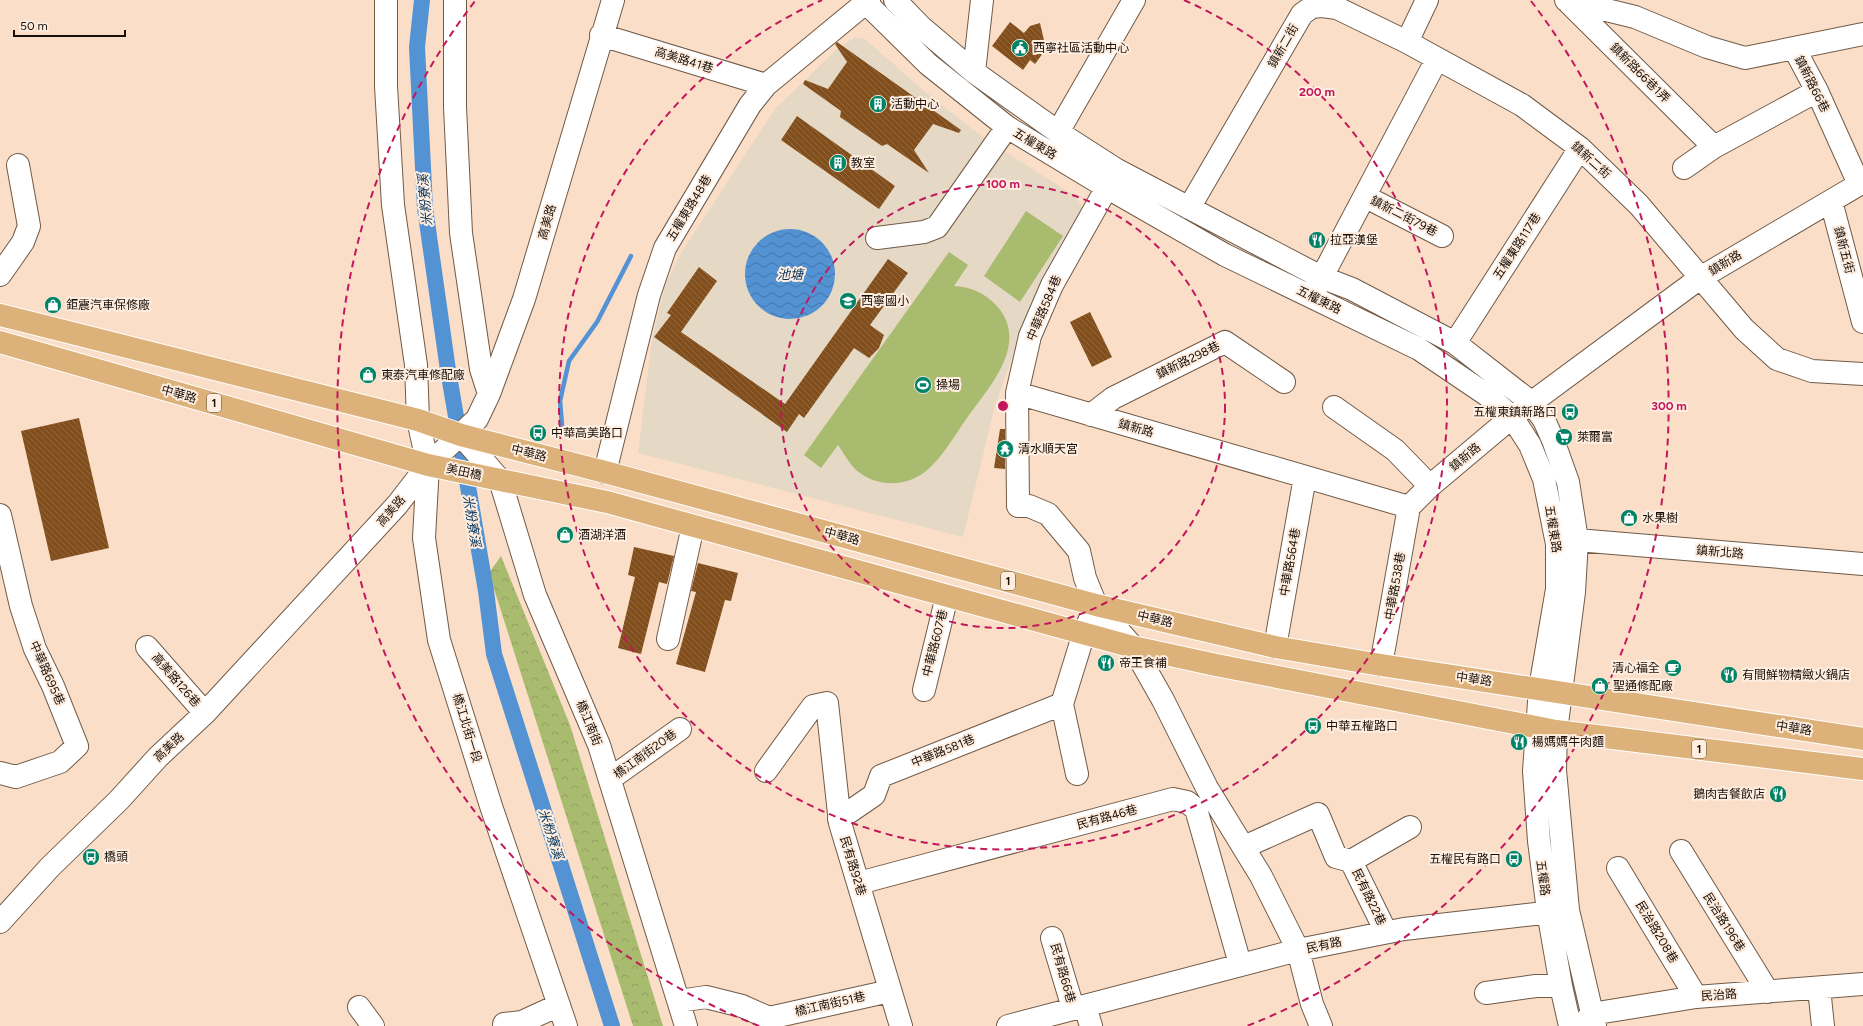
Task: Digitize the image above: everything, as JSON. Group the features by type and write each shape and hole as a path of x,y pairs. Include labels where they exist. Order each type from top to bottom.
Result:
{"main road":[{"name":"1","path":"0,315 418,420 461,435"},
{"name":"中華路","path":"0,342 430,464"},
{"name":"中華路","path":"461,435 605,472 1096,605 1275,647 1381,665 1863,738"},
{"name":"美田橋","path":"430,464 500,480"},
{"name":"1","path":"500,480 608,502 1133,647 1216,665 1546,729 1863,768"}],"street":[{"name":"橋江北街一段","path":"386,0 386,86 393,205 416,365 418,420 430,464 424,538 440,640 491,806 566,1026"},
{"path":"455,0 455,107 461,233 481,369 489,394"},
{"name":"高美路","path":"0,922 50,867 119,800 158,757 206,713 398,505 430,464 477,419 489,394 524,299 612,0"},
{"name":"五權東路","path":"895,0 921,27 974,72 1058,132 1112,179 1225,255 1418,349 1487,395 1512,417 1530,445 1544,479 1557,544 1558,589 1540,688 1546,729"},
{"path":"974,72 982,0"},
{"path":"1058,132 1134,0"},
{"path":"1407,42 1427,0"},
{"path":"1566,0 1635,17 1708,47 1745,58 1794,48"},
{"name":"鎮新路66巷1弄","path":"1566,0 1714,147"},
{"name":"五權東路","path":"866,1 928,64 1007,127 1112,179 1189,208 1321,277 1352,289 1455,343 1532,403 1544,420 1568,482 1577,540 1574,592 1562,692 1546,729"},
{"name":"五權東路48巷","path":"605,472 649,295 666,248 750,105 766,85 866,1"},
{"name":"鎮新二街","path":"1189,208 1302,14 1312,7 1322,6 1337,8 1407,42 1522,105 1580,148 1639,205 1744,329 1777,359 1812,371 1863,374"},
{"name":"鎮新路66巷","path":"1861,183 1818,91 1794,48 1863,34"},
{"name":"高美路41巷","path":"601,35 766,85"},
{"path":"1312,297 1321,277 1366,197 1437,59"},
{"path":"1684,168 1714,147 1818,91"},
{"path":"877,238 924,232 937,227 1007,127"},
{"name":"五權東路117巷","path":"1455,343 1580,148"},
{"path":"0,276 23,242 29,226 18,165"},
{"name":"中華路584巷","path":"1112,179 1052,285 1030,336 1017,393 1018,506 1028,506 1048,514 1079,551 1085,578 1096,605 1133,647"},
{"name":"鎮新路","path":"1017,393 1409,507 1430,486 1512,417 1700,278 1861,183"},
{"name":"鎮新二街79巷","path":"1366,197 1442,236"},
{"name":"鎮新五街","path":"1831,201 1863,322"},
{"name":"鎮新路298巷","path":"1091,415 1113,398 1225,342 1284,382"},
{"path":"1334,407 1395,450 1430,486"},
{"name":"橋江南街","path":"461,435 500,480 535,595 599,745 686,1026"},
{"name":"中華路564巷","path":"1275,647 1305,477"},
{"name":"中華路538巷","path":"1381,665 1409,507"},
{"name":"中華路695巷","path":"0,515 21,606 35,649 53,686 77,746 60,762 53,765 16,777 0,772"},
{"path":"668,639 693,526"},
{"name":"鎮新北路","path":"1577,540 1863,564"},
{"name":"中華路607巷","path":"924,690 947,596"},
{"path":"1077,774 1062,704 1084,633 1096,605"},
{"name":"高美路126巷","path":"147,647 206,713"},
{"path":"1133,647 1163,700 1207,788 1261,876 1298,950 1312,1004 1321,1026"},
{"name":"民有路92巷","path":"766,771 813,706 827,703 840,819 901,1026"},
{"name":"中華路581巷","path":"840,819 874,795 881,776 1062,704"},
{"name":"橋江南街20巷","path":"610,779 680,729"},
{"name":"五權路","path":"1546,729 1534,771 1539,841 1589,1022"},
{"name":"民有路46巷","path":"859,883 1173,799 1187,802 1196,809 1240,964"},
{"name":"民有路22巷","path":"1244,847 1318,814 1336,857 1352,861 1386,932"},
{"path":"1352,861 1410,827"},
{"name":"民治路196巷","path":"1680,851 1768,992"},
{"name":"民治路208巷","path":"1618,868 1696,997"},
{"name":"五權路","path":"1558,911 1561,986 1570,1026"},
{"name":"民有路","path":"1008,1026 1083,1014 1240,964 1298,950 1386,932 1558,911"},
{"name":"民有路66巷","path":"1052,938 1083,1014"},
{"name":"民治路","path":"1589,1022 1696,997 1863,984"},
{"path":"1486,993 1536,986 1561,986"},
{"path":"1818,988 1824,1026"},
{"name":"橋江南街51巷","path":"679,1001 706,997 742,1006 769,1018 890,991"},
{"path":"504,1024 522,1022 559,1005"},
{"path":"359,1006 373,1026"}],"shaded area":[{"name":"西寧國小","path":"855,37 865,39 923,90 985,139 1075,196 1080,203 1082,210 1027,315 995,405 963,537 638,453 652,339 665,286 681,253 775,109 836,50"}],"green space":[{"path":"1026,211 1063,236 1020,302 984,276"},
{"path":"949,252 968,265 954,286 972,289 983,294 997,306 1006,320 1009,335 1008,350 1003,365 995,379 943,453 926,471 918,477 900,483 872,480 856,470 838,445 821,468 804,455"},
{"path":"501,556 570,725 663,1026 633,1026 489,573"}],"water":[{"name":"池塘","path":"790,229 807,233 822,242 831,257 835,274 831,291 822,306 807,315 790,319 773,315 758,306 749,291 745,274 749,257 758,242 773,233"}],"building":[{"name":"西寧社區活動中心","path":"1010,22 1024,33 1030,26 1040,23 1046,49 1035,64 1030,60 1023,70 992,46"},
{"name":"活動中心","path":"837,42 961,130 959,133 933,124 914,150 929,173 887,144 882,146 840,117 841,111 803,84 805,80 828,89 847,62 835,44"},
{"name":"教室","path":"797,116 895,186 879,209 781,140"},
{"path":"888,259 908,273 870,325 884,335 879,348 869,358 854,348 804,418 799,414 787,432 654,337 671,315 667,313 699,267 717,281 681,332 785,404"},
{"path":"1090,312 1112,357 1092,367 1070,322"},
{"path":"79,418 109,548 51,561 21,431"},
{"path":"1000,429 1005,429 1005,469 994,468"},
{"path":"634,547 674,556 667,584 659,582 641,654 618,648 635,577 628,575"},
{"path":"698,563 738,573 731,601 725,600 705,672 676,664 696,592 691,591"}],"waterway":[{"name":"米粉寮溪","path":"422,0 417,47 425,208 448,370 486,591 494,654 612,1026"},
{"path":"562,425 560,401 569,361 597,322 631,256"}],"place":[{"name":"西寧社區活動中心","path":"1020,48"},
{"name":"活動中心","path":"878,104"},
{"name":"教室","path":"838,163"},
{"name":"拉亞漢堡","path":"1317,240"},
{"name":"西寧國小","path":"848,301"},
{"name":"鉅震汽車保修廠","path":"53,305"},
{"name":"東泰汽車修配廠","path":"368,375"},
{"name":"操場","path":"923,385"},
{"name":"五權東鎮新路口","path":"1570,412"},
{"name":"中華高美路口","path":"538,433"},
{"name":"萊爾富","path":"1564,437"},
{"name":"清水順天宮","path":"1005,449"},
{"name":"水果樹","path":"1629,518"},
{"name":"酒湖洋酒","path":"565,535"},
{"name":"帝王食補","path":"1106,663"},
{"name":"清心福全","path":"1673,668"},
{"name":"有間鮮物精緻火鍋店","path":"1729,675"},
{"name":"聖通修配廠","path":"1600,686"},
{"name":"中華五權路口","path":"1313,726"},
{"name":"楊媽媽牛肉麵","path":"1519,742"},
{"name":"鵝肉吉餐飲店","path":"1778,794"},
{"name":"橋頭","path":"91,857"},
{"name":"五權民有路口","path":"1514,859"}]}
